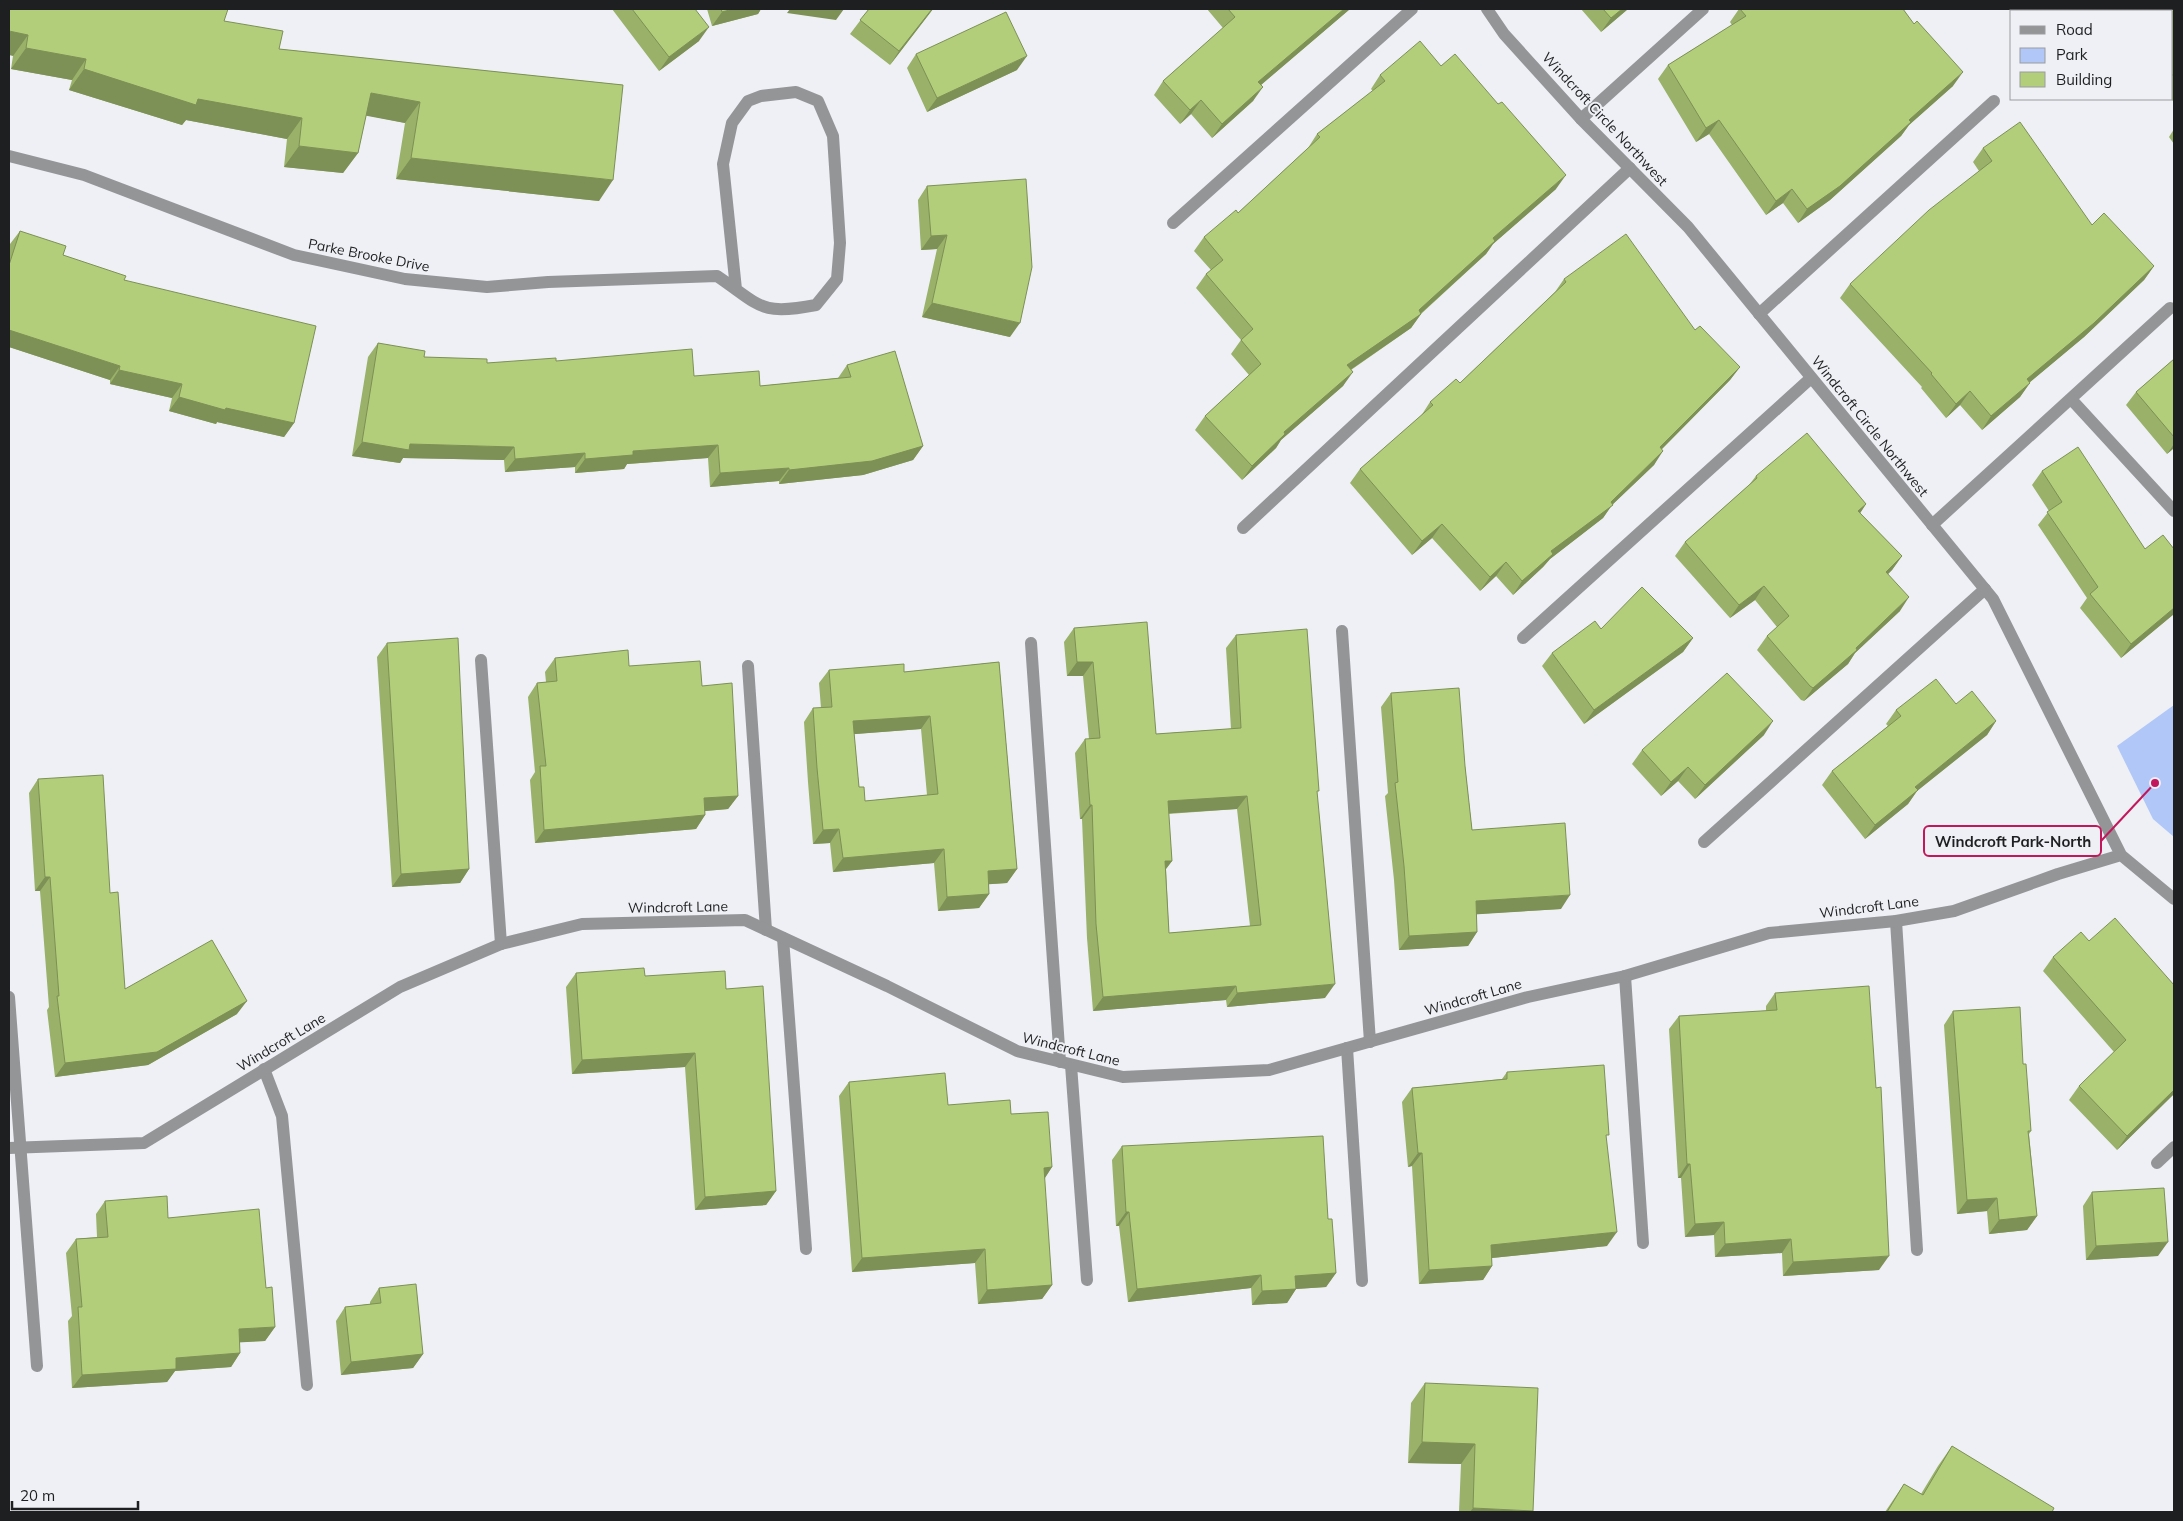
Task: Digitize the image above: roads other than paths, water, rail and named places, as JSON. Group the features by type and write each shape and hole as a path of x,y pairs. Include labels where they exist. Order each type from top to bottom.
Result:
{"street":[{"path":"1173,223 1412,9"},
{"name":"Windcroft Circle Northwest","path":"1487,9 1504,34 1581,119 1688,227 1993,599 2121,855 2174,899"},
{"path":"1581,119 1704,9"},
{"name":"Parke Brooke Drive","path":"9,156 84,175 294,255 405,280 487,288 548,282 717,276 749,301 772,310 791,310 816,305 837,279 840,243 833,136 818,101 796,92 761,96 748,101 732,123 723,164 736,289"},
{"path":"1759,314 1994,101"},
{"path":"1243,528 1630,168"},
{"path":"1932,525 2170,308"},
{"path":"1523,638 1811,378"},
{"path":"2071,398 2174,511"},
{"path":"1704,842 1985,589"},
{"path":"1342,631 1370,1042"},
{"path":"1031,643 1065,1063 1086,1280"},
{"path":"482,660 501,944"},
{"path":"748,666 766,930"},
{"name":"Windcroft Lane","path":"15,1148 144,1143 400,987 501,944 582,924 745,920 887,986 1017,1052 1123,1077 1269,1070 1528,997 1625,976 1769,933 1896,921 1954,911 2058,874 2121,855"},
{"path":"1896,921 1917,1250"},
{"path":"783,938 806,1249"},
{"path":"1625,976 1643,1243"},
{"path":"9,997 15,1148 37,1366"},
{"path":"1347,1048 1362,1281"},
{"path":"264,1069 282,1116 307,1385"},
{"path":"2157,1163 2174,1147"}],"place":[{"name":"Windcroft Park-North","path":"2155,783"}]}
